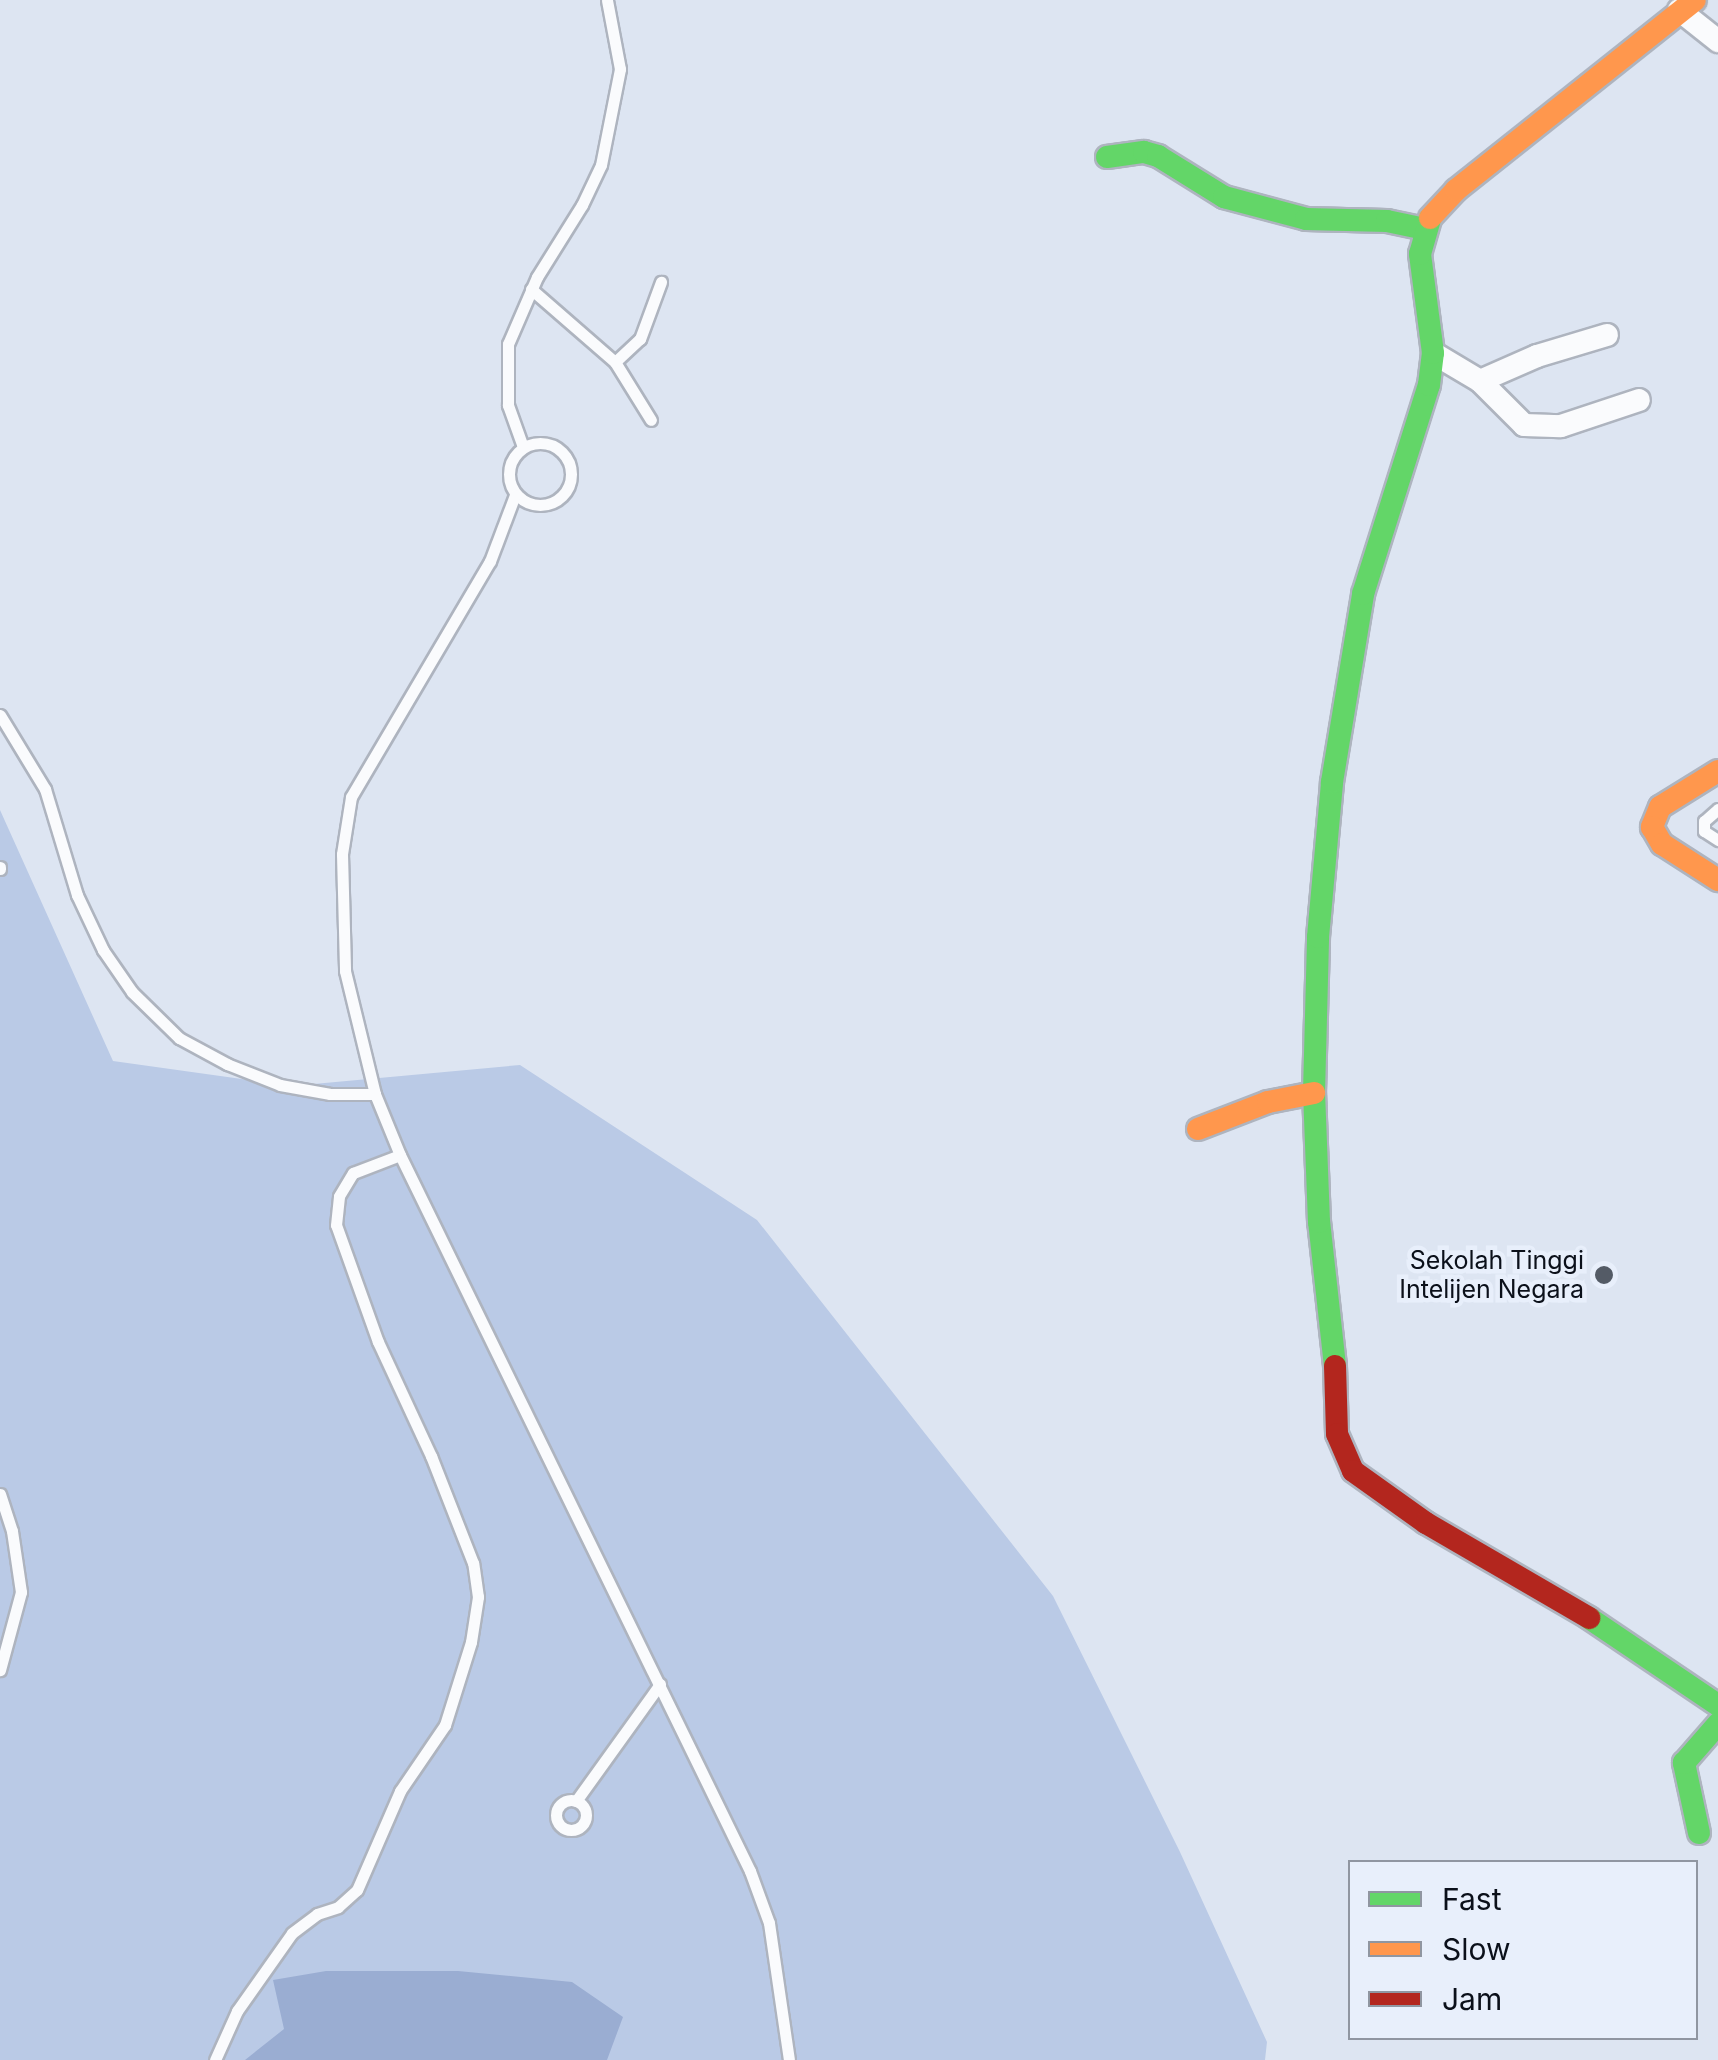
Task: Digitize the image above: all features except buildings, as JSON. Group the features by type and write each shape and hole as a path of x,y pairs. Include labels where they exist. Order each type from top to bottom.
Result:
{"street":[{"path":"1718,41 1687,5 1456,190 1432,214 1426,229 1420,254 1434,352 1429,385 1363,594 1332,782 1314,1093 1319,1222 1335,1350 1337,1434 1353,1471 1426,1522 1544,1588 1718,1705"},
{"path":"1107,158 1144,152 1170,162 1208,191 1306,219 1387,221 1426,229"},
{"path":"1480,381 1538,356 1607,335"},
{"path":"1434,352 1480,381 1516,421 1532,427 1577,422 1639,400"},
{"path":"1718,771 1660,807 1652,827 1662,844 1718,880"},
{"path":"1198,1129 1268,1102 1314,1093"},
{"path":"1699,1833 1684,1764 1718,1724"}],"lane":[{"path":"523,447 544,443 554,447 569,463 571,480 560,499 550,504 528,504 515,494 508,474 523,447 508,406 505,374 508,344 531,289 582,206 601,165 614,118 620,69 607,0"},
{"path":"616,362 640,339 661,282"},
{"path":"531,289 616,362 651,420"},
{"path":"515,494 490,561 351,797 342,854 345,971 375,1094 400,1155 750,1871 769,1923 790,2060"},
{"path":"0,715 44,788 78,895 103,950 132,992 180,1038 227,1064 280,1085 330,1094 375,1094"},
{"path":"1718,809 1704,821 1704,831 1718,840"},
{"path":"215,2060 237,2011 292,1933 318,1914 338,1907 357,1890 400,1791 446,1726 470,1642 478,1596 473,1563 431,1456 378,1342 336,1225 339,1196 353,1173 400,1155"},
{"path":"0,1494 12,1531 21,1592 0,1670"},
{"path":"576,1802 660,1684"}],"shaded area":[{"path":"0,810 113,1061 292,1086 520,1065 757,1220 1053,1596 1180,1852 1267,2042 1265,2060 0,2060"},
{"path":"326,1971 458,1971 572,1982 623,2017 607,2060 245,2060 284,2029 273,1980"}],"traffic: fast":[{"path":"1107,157 1144,152 1158,156 1224,197 1306,219 1387,221 1426,229"},
{"path":"1335,1366 1319,1222 1314,1093 1318,937 1332,782 1363,594 1429,385 1433,353 1420,254 1430,218"},
{"path":"1589,1618 1718,1705"},
{"path":"1699,1833 1684,1763 1718,1724"}],"traffic: slow":[{"path":"1430,218 1456,190 1695,0"},
{"path":"1718,771 1660,807 1652,827 1662,844 1718,880"},
{"path":"1198,1129 1268,1102 1314,1093"}],"traffic: jam":[{"path":"1335,1366 1337,1434 1353,1471 1426,1523 1589,1618"}],"place":[{"name":"Sekolah Tinggi Intelijen Negara","path":"1604,1275"}]}
